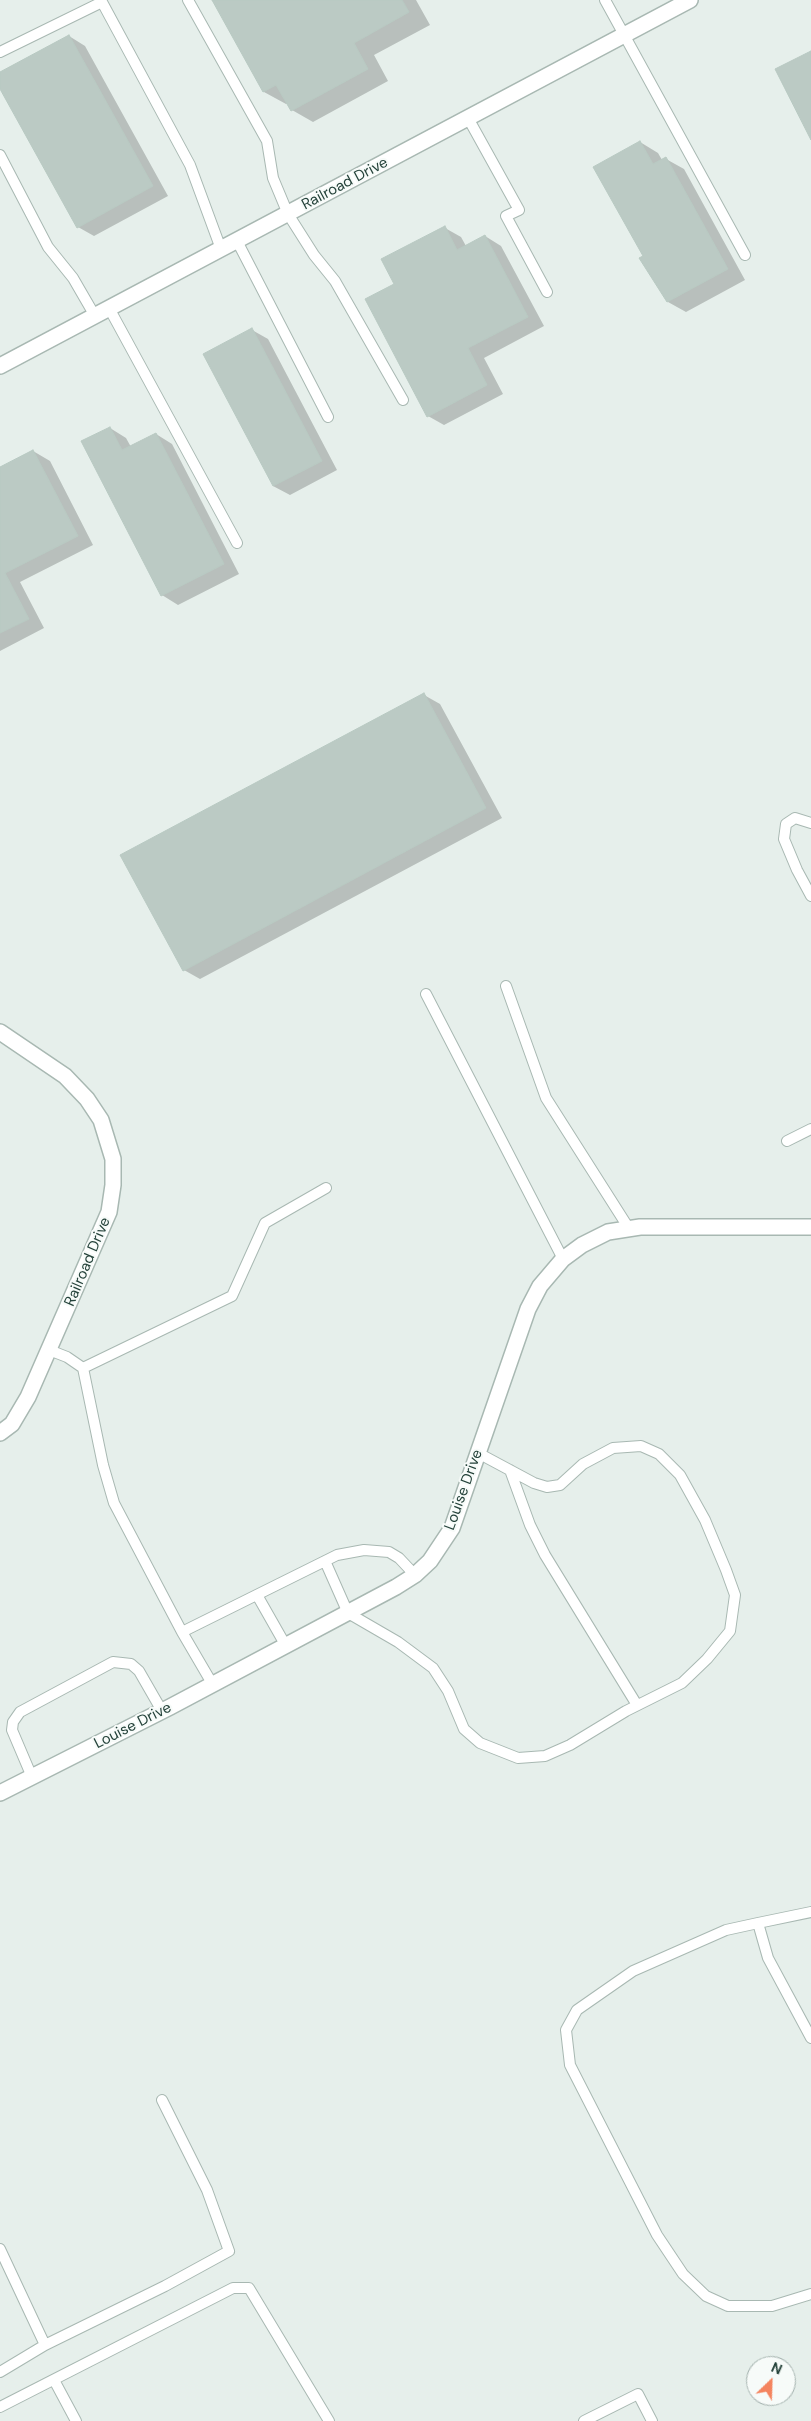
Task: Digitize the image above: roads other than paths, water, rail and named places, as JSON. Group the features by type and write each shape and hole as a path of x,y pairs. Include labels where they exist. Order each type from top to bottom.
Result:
{"street":[{"name":"Railroad Drive","path":"0,366 625,35 667,5 690,0"},
{"name":"Railroad Drive","path":"0,1032 65,1076 87,1099 101,1120 113,1159 113,1184 109,1212 28,1397 12,1424 0,1433"},
{"name":"Louise Drive","path":"0,1793 162,1711 348,1613 415,1575 430,1561 452,1528 528,1309 540,1286 564,1259 582,1246 600,1237 628,1228 811,1227"}],"lane":[{"path":"188,0 267,141 273,178 288,214 314,255 335,281 403,400"},
{"path":"605,0 746,255"},
{"path":"0,52 102,2 190,165 221,249"},
{"path":"468,118 519,210 506,216 547,292"},
{"path":"0,155 48,247 73,278 95,316"},
{"path":"237,241 328,417"},
{"path":"109,308 237,543"},
{"path":"811,823 795,818 786,824 784,838 797,870 811,896"},
{"path":"506,986 546,1098 628,1228"},
{"path":"426,994 564,1259"},
{"path":"787,1141 811,1129"},
{"path":"84,1368 232,1296 266,1222 326,1188"},
{"path":"49,1350 67,1357 84,1368 103,1465 114,1503 182,1632 213,1684"},
{"path":"325,1561 348,1613 398,1642 433,1668 448,1691 464,1729 480,1744 518,1758 545,1756 570,1745 637,1705 682,1683 707,1659 730,1632 735,1595 706,1520 680,1475 660,1454 641,1446 613,1448 583,1464 560,1485 547,1487 534,1483 478,1453"},
{"path":"510,1470 530,1525 545,1555 637,1705"},
{"path":"182,1632 337,1555 364,1550 389,1552 399,1558 415,1575"},
{"path":"257,1595 286,1646"},
{"path":"32,1777 12,1730 20,1712 113,1662 131,1664 139,1671 162,1711"},
{"path":"811,1912 726,1930 634,1971 577,2010 566,2030 570,2065 657,2235 683,2274 706,2296 728,2306 772,2306 811,2294"},
{"path":"758,1923 768,1958 811,2038"},
{"path":"0,2372 45,2345 165,2286 229,2251 207,2190 162,2100"},
{"path":"0,2249 45,2345"},
{"path":"0,2407 233,2288 250,2288 329,2421"},
{"path":"54,2380 76,2421"},
{"path":"584,2421 638,2394 652,2421"}]}
